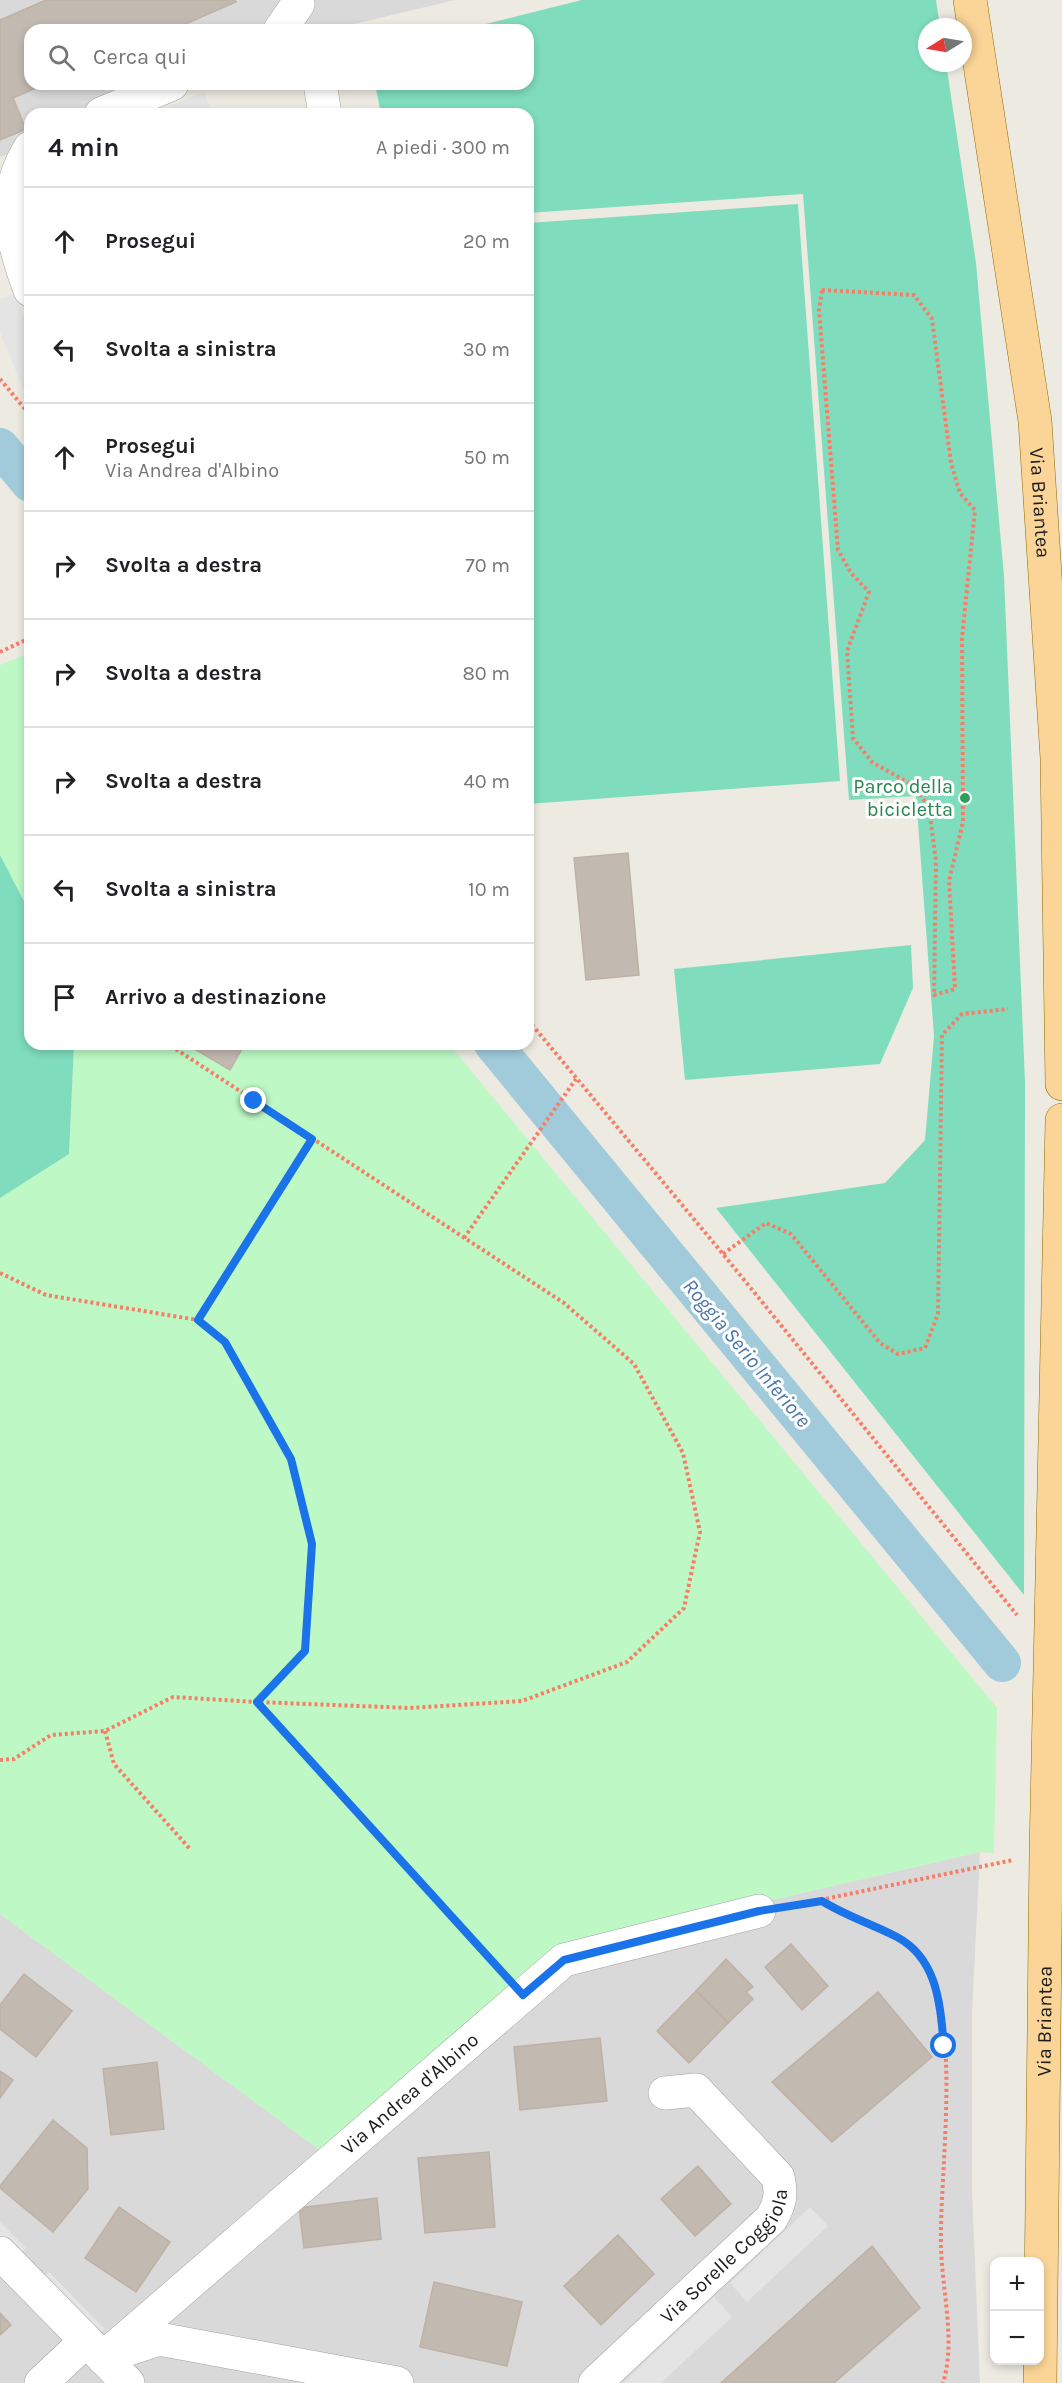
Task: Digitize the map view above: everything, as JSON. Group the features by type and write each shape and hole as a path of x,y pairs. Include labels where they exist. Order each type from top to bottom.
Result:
{"main road":[{"name":"Via Briantea","path":"970,0 1035,421 1057,758 1062,1084"},
{"name":"Via Briantea","path":"1040,2383 1046,1854 1062,1120"}],"street":[{"path":"115,108 158,90"},
{"path":"321,90 323,108"},
{"path":"24,155 10,171 2,193 3,218 24,274"},
{"name":"Via Andrea d'Albino","path":"41,2383 94,2349 564,1960 759,1911"},
{"name":"Via Sorelle Coggiola","path":"595,2383 771,2219 779,2206 782,2193 778,2177 696,2090 665,2093"},
{"path":"0,2253 128,2383"},
{"path":"94,2349 159,2339 397,2383"}],"path":[{"path":"822,290 915,295 932,319 951,463 960,493 975,510 962,638 963,822 949,881 955,989 934,995 936,862 929,807 914,786 872,762 853,738 847,651 869,592 851,573 837,550 819,310 822,290"},
{"path":"0,379 24,408"},
{"path":"0,652 24,641"},
{"path":"723,1254 766,1223 791,1234 880,1343 898,1354 925,1348 938,1314 942,1035 962,1014 1008,1009"},
{"path":"534,1027 723,1254 1018,1617"},
{"path":"0,1760 14,1759 51,1735 105,1731 174,1696 410,1708 522,1701 627,1662 684,1608 700,1532 683,1453 634,1364 564,1303 177,1050"},
{"path":"464,1238 576,1079"},
{"path":"198,1320 312,1139"},
{"path":"0,1273 46,1295 198,1320 225,1342 291,1459 312,1544 305,1651 257,1702"},
{"path":"257,1702 523,1995"},
{"path":"105,1731 114,1764 190,1849"},
{"path":"759,1911 822,1901 1046,1854"},
{"path":"822,1901 841,1913 898,1937 920,1953 934,1979 940,2004 945,2058 946,2113 941,2248 948,2359 943,2383"}],"shaded area":[{"path":"0,0 455,0 354,24 24,24 24,90 170,90 124,108 24,108 24,147 0,157"},
{"path":"204,92 210,108 165,108"},
{"path":"15,294 24,317 24,391 0,332 0,299"},
{"path":"980,1852 972,2012 972,2191 980,2383 0,2383 0,1914 321,2151 555,1950"},
{"path":"810,2207 828,2226 747,2302 730,2283"},
{"path":"0,2222 26,2248 18,2255 0,2237"},
{"path":"49,2272 105,2329 97,2336 41,2279"},
{"path":"714,2297 732,2317 661,2383 623,2383"}],"green space":[{"name":"Parco della bicicletta","path":"582,0 936,0 939,18 918,18 918,72 947,72 976,263 1004,576 1025,1083 1024,1595 716,1208 885,1183 925,1140 934,1036 916,796 849,800 803,194 534,213 534,108 380,108 376,90 534,90 534,24 486,24"},
{"path":"798,204 840,781 534,804 534,223"},
{"path":"24,655 24,901 0,855 0,665"},
{"path":"0,855 24,901 24,1050 74,1050 69,1154 0,1198"},
{"path":"911,945 913,988 880,1064 685,1080 674,969"},
{"path":"74,1050 454,1050 997,1708 994,1853 980,1852 555,1950 321,2151 0,1914 0,1198 69,1154"}],"building":[{"path":"46,0 235,0 236,2 186,24 24,24 24,90 31,90 13,98 24,124 24,130 0,140 0,20"},
{"path":"628,853 639,975 586,980 574,858"},
{"path":"196,1050 241,1050 230,1070"},
{"path":"791,1944 828,1986 802,2010 765,1967"},
{"path":"726,1959 753,1987 746,1992 753,1999 728,2023 696,1991"},
{"path":"24,1974 72,2011 36,2057 0,2029 0,2005"},
{"path":"696,1991 728,2023 689,2063 657,2031"},
{"path":"878,1992 932,2057 832,2142 772,2082"},
{"path":"600,2038 607,2101 520,2110 514,2047"},
{"path":"157,2062 164,2129 111,2135 103,2069"},
{"path":"0,2071 13,2080 0,2098"},
{"path":"53,2120 87,2148 88,2189 53,2232 0,2186"},
{"path":"489,2152 495,2227 425,2233 418,2158"},
{"path":"698,2166 731,2204 695,2236 661,2199"},
{"path":"377,2198 381,2239 304,2248 299,2208"},
{"path":"119,2207 170,2242 136,2292 85,2258"},
{"path":"618,2235 654,2274 601,2325 564,2286"},
{"path":"872,2246 920,2308 834,2383 721,2383"},
{"path":"434,2282 522,2302 507,2366 420,2347"},
{"path":"0,2313 11,2325 0,2335"}],"waterway":[{"name":"Roggia Serio Inferiore","path":"0,447 24,476"},
{"name":"Roggia Serio Inferiore","path":"498,1050 1002,1663"}],"place":[{"name":"Parco della bicicletta","path":"965,798"}],"route":[{"path":"254,1101 312,1139 198,1320 225,1342 291,1459 312,1544 305,1651 257,1702 523,1995 564,1960 759,1911 822,1901 841,1913 898,1937 920,1953 934,1979 940,2004 944,2046"}]}
